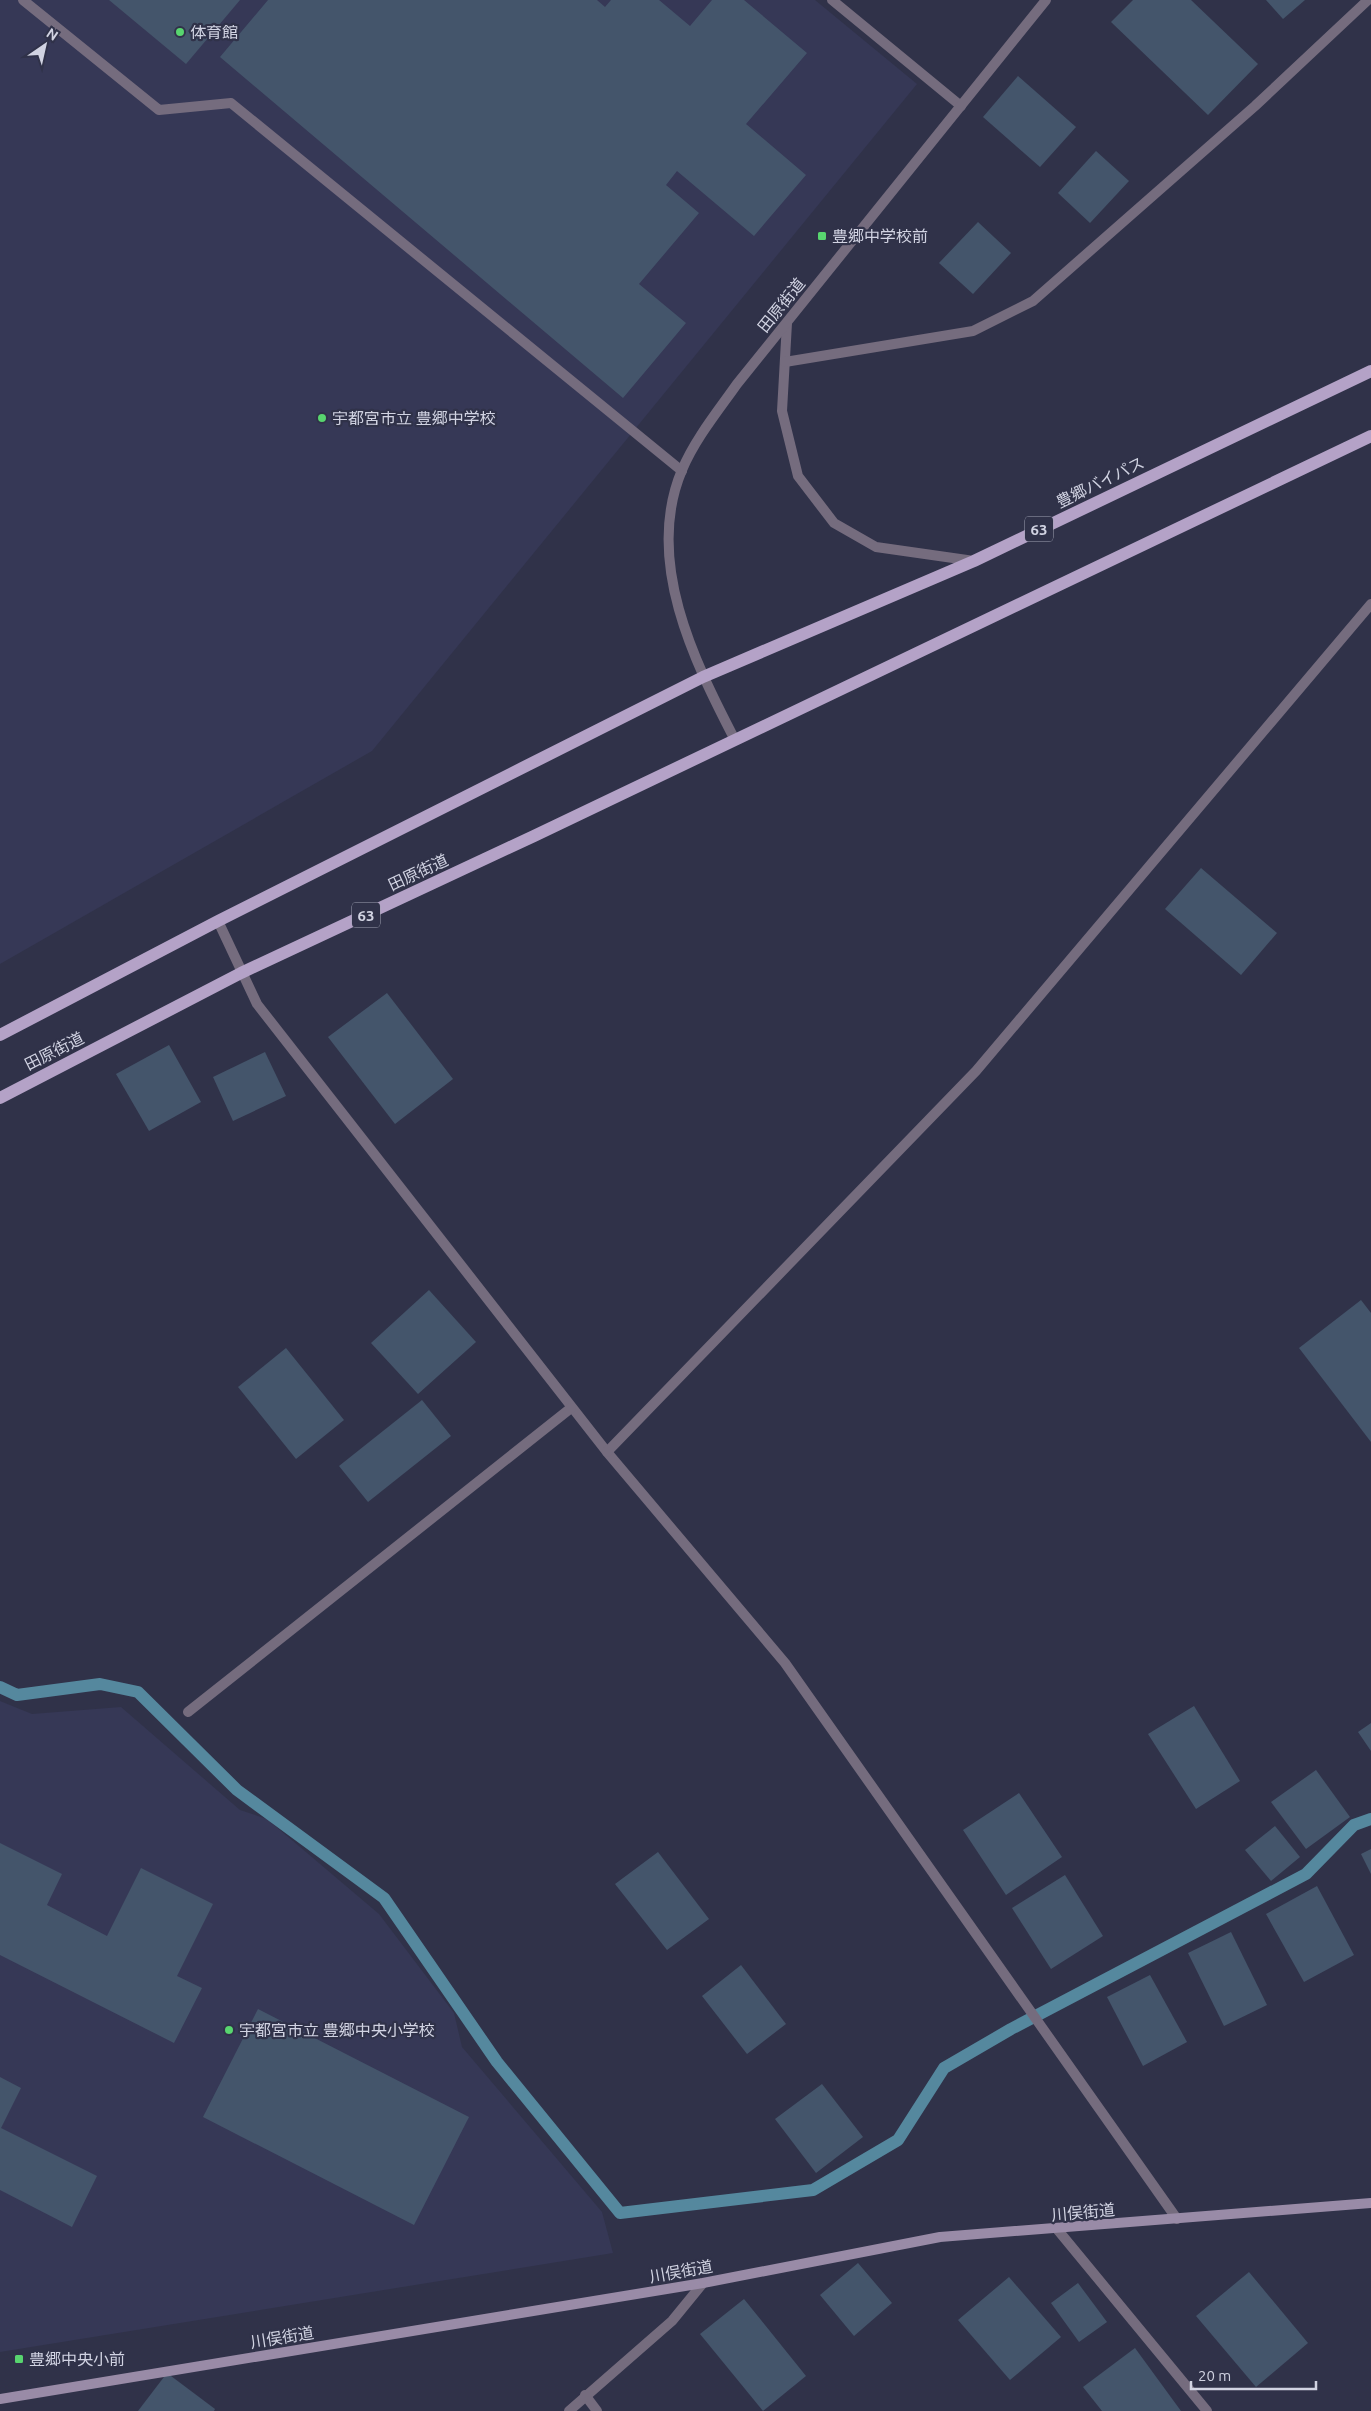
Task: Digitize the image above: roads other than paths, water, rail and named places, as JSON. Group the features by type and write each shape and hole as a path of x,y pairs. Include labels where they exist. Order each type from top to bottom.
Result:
{"main road":[{"name":"豊郷バイパス","path":"703,677 974,560 1371,371"},
{"name":"63","path":"735,740 1371,436"},
{"name":"63","path":"0,1034 218,921 703,677"},
{"name":"田原街道","path":"0,1098 241,973 735,740"},
{"name":"川俣街道","path":"0,2399 703,2283 940,2237 1371,2203"}],"street":[{"path":"24,0 159,110 231,103 682,470"},
{"path":"832,0 961,106"},
{"name":"田原街道","path":"735,740 703,677 679,607 671,566 669,520 682,470 707,426 787,323 1046,0"},
{"path":"785,362 973,331 1033,301 1255,106 1368,0"},
{"path":"787,323 782,411 798,476 834,522 876,547 974,560"},
{"path":"606,1452 976,1071 1371,604"},
{"path":"218,921 241,973 258,1004 606,1452 785,1663 1177,2219"},
{"path":"188,1712 571,1408"},
{"path":"1057,2229 1207,2411"},
{"path":"569,2411 585,2395 672,2321 703,2283"},
{"path":"585,2395 597,2411"}],"waterway":[{"path":"0,1687 17,1695 100,1684 138,1692 237,1790 384,1898 497,2062 620,2213 813,2190 898,2140 944,2068 1011,2029 1306,1874 1354,1825 1371,1819"}],"place":[{"name":"体育館","path":"180,32"},
{"name":"豊郷中学校前","path":"822,236"},
{"name":"宇都宮市立 豊郷中学校","path":"322,418"},
{"name":"宇都宮市立 豊郷中央小学校","path":"229,2030"},
{"name":"豊郷中央小前","path":"19,2359"}]}
